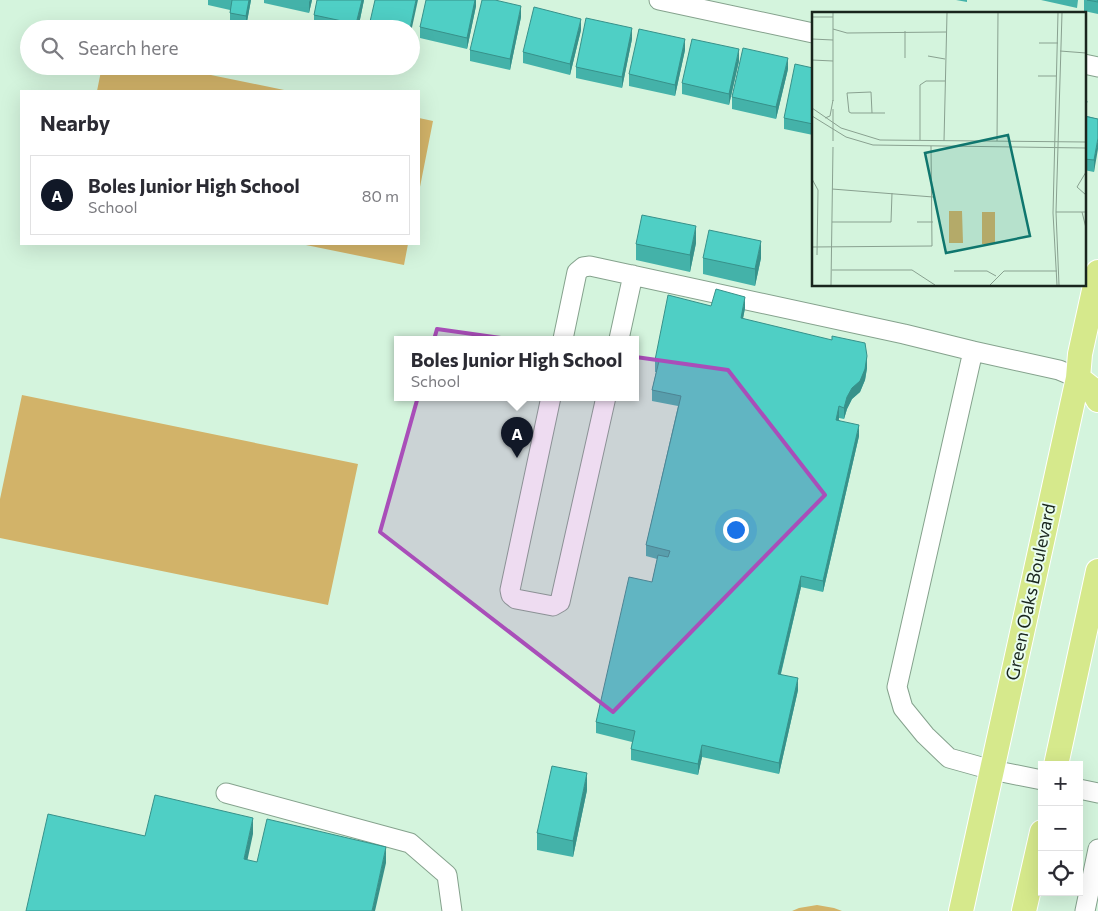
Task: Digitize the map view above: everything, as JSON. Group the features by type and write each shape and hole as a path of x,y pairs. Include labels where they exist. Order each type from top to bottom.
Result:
{"main road":[{"name":"Green Oaks Boulevard","path":"961,911 1078,378 1080,354 1098,272"},
{"path":"1078,378 1092,389 1098,400"},
{"path":"1057,761 1098,571"},
{"path":"1024,911 1038,850"}],"street":[{"path":"660,0 812,33"},
{"path":"564,336 578,272 583,267 590,266 904,334 1059,370 1078,378"},
{"path":"620,336 633,275"},
{"path":"973,351 897,687 904,708 924,735 949,758 992,770 1038,779"},
{"path":"550,401 510,590 511,595 516,599 553,606 560,602 605,401"},
{"path":"1083,790 1098,793"},
{"path":"226,793 410,842 447,875 452,911"},
{"path":"1085,911 1098,849"}],"highlighted area":[{"path":"437,329 728,370 825,495 613,712 380,532"}],"shaded area":[{"path":"100,75 211,75 284,90 97,90"},
{"path":"420,118 433,121 420,187"},
{"path":"306,245 408,245 404,265"},
{"path":"22,395 358,464 328,605 0,538 0,499"},
{"path":"817,905 842,911 792,911 799,908"}],"building":[{"path":"232,0 249,0 246,16 230,13"},
{"path":"317,0 362,0 357,20 337,20 314,15"},
{"path":"375,0 416,0 412,20 370,20"},
{"path":"426,0 475,0 467,38 420,27"},
{"path":"482,0 495,0 521,6 510,59 470,50"},
{"path":"534,7 581,19 570,64 523,52"},
{"path":"586,18 632,28 622,77 576,67"},
{"path":"639,29 685,39 675,85 629,74"},
{"path":"692,39 739,49 729,94 682,83"},
{"path":"743,48 788,58 776,107 732,97"},
{"path":"795,64 812,68 812,124 784,118"},
{"path":"1086,116 1098,119 1098,138 1094,160 1086,159"},
{"path":"642,215 696,226 690,255 636,244"},
{"path":"709,230 761,241 755,269 703,258"},
{"path":"716,289 745,297 741,318 832,340 832,336 865,343 867,356 865,369 860,381 852,388 844,408 839,406 836,420 859,425 823,581 801,576 778,674 798,678 779,763 702,745 698,764 631,749 635,731 596,722 629,577 652,582 658,555 668,557 670,551 646,545 681,396 652,390 659,361 655,360 668,295 711,306"},
{"path":"552,766 587,773 573,841 537,833"},
{"path":"155,795 253,818 244,859 257,862 267,819 386,847 372,911 26,911 48,814 145,836"}],"place":[{"name":"Boles Junior High School","path":"517,458"}]}
